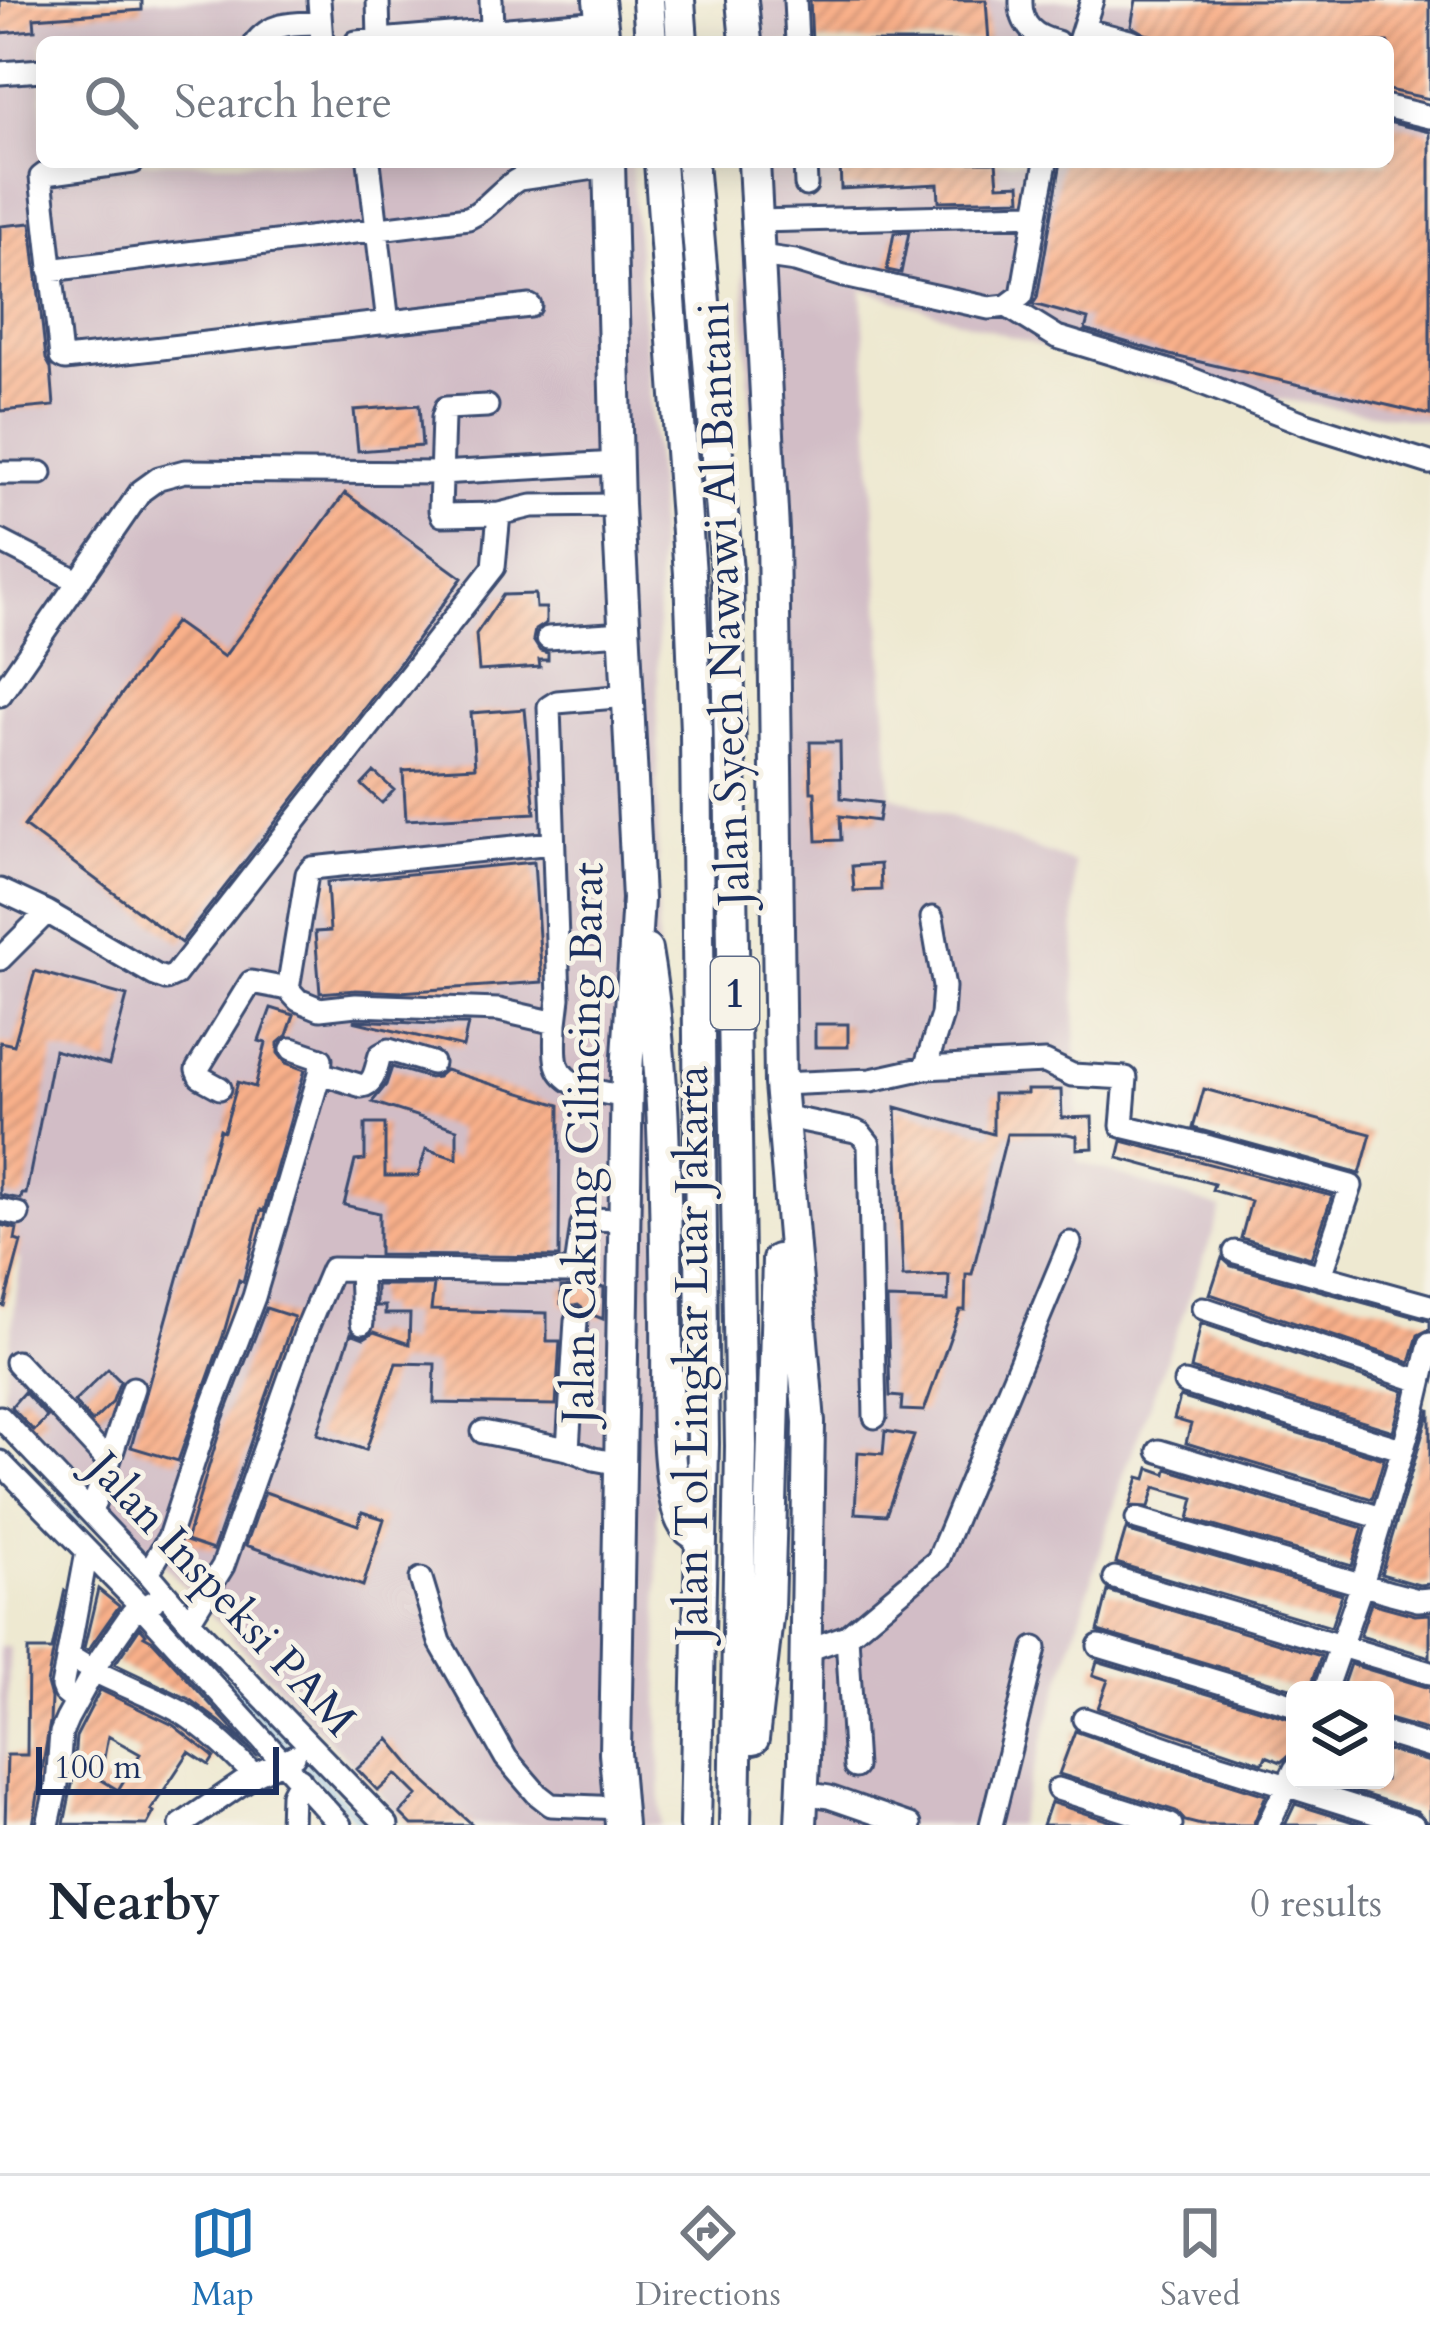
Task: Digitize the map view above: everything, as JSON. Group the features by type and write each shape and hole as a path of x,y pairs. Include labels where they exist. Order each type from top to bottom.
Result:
{"highway":[{"path":"648,0 651,36"},
{"path":"679,0 682,36"},
{"path":"742,0 745,36"},
{"path":"609,168 617,463"},
{"name":"Jalan Tol Lingkar Luar Jakarta","path":"660,168 690,574 695,709 703,1351 695,1825"},
{"name":"Jalan Tol Lingkar Luar Jakarta","path":"693,168 727,571 741,1447 736,1818"},
{"name":"Jalan Syech Nawawi Al Bantani","path":"754,168 772,531 782,1116"},
{"name":"Jalan Cakung Cilincing Barat","path":"617,463 625,633 615,698 638,899 623,1220 615,1753 621,1817"},
{"path":"638,899 656,1022 675,1500 686,1530 700,1537"},
{"path":"736,1818 756,1724 768,1610 782,1116"},
{"path":"782,1116 809,1423 801,1825"}],"street":[{"path":"378,0 380,36"},
{"path":"491,0 492,29"},
{"path":"794,0 797,36"},
{"path":"1021,0 1025,24 1038,36"},
{"path":"1081,36 1092,0"},
{"path":"421,36 602,21"},
{"path":"260,36 275,26 320,22"},
{"path":"0,74 36,71"},
{"path":"1394,108 1430,117"},
{"path":"89,168 40,177 61,357 65,359 530,306"},
{"path":"370,168 388,323"},
{"path":"50,270 468,218 481,213 519,179 585,168"},
{"path":"760,256 989,308 1007,306 1022,295 1045,168"},
{"path":"758,221 1036,214"},
{"path":"1007,306 1057,337 1179,374 1306,424 1430,463"},
{"path":"487,406 446,409 442,515 499,514 532,506 618,505"},
{"path":"0,695 141,490 160,478 185,471 440,473 617,463"},
{"path":"578,465 578,506"},
{"path":"0,472 40,473"},
{"path":"0,890 155,975 166,980 175,975 494,567 499,514"},
{"path":"0,541 78,581"},
{"path":"548,638 625,633"},
{"path":"615,698 549,707 559,998 556,1060 566,1078 595,1091 627,1097"},
{"path":"288,989 307,874 312,868 552,843"},
{"path":"0,959 47,913"},
{"path":"926,1068 942,1016 944,987 932,918"},
{"path":"220,1088 196,1070 249,983 254,982 288,989 308,1006 320,1009 356,1005 499,1010 556,1023"},
{"path":"148,1573 170,1537 209,1414 254,1297 320,1073 321,1059 292,1049"},
{"path":"320,1073 368,1085 380,1055 389,1050 432,1063"},
{"path":"780,1084 872,1080 926,1068 1045,1061 1072,1075 1126,1078 1122,1126 1351,1186 1321,1276"},
{"path":"782,1116 855,1131 869,1144 875,1417"},
{"path":"190,1621 223,1566 307,1328 334,1268 571,1272 576,1268 586,1219 623,1220"},
{"path":"804,1652 847,1636 938,1560 1070,1243"},
{"path":"1235,1252 1430,1306"},
{"path":"360,1269 362,1323"},
{"path":"1203,1308 1421,1381"},
{"path":"568,1449 576,1320"},
{"path":"1328,1681 1401,1449 1422,1414 1421,1381 1429,1352"},
{"path":"16,1362 109,1462"},
{"path":"1185,1383 1401,1449"},
{"path":"91,1512 133,1388"},
{"name":"Jalan Inspeksi PAM","path":"0,1417 148,1573 154,1600 190,1621 297,1759 387,1825"},
{"path":"483,1432 620,1463"},
{"path":"1159,1451 1382,1518"},
{"path":"0,1462 87,1552 154,1600 297,1759 330,1820"},
{"path":"1136,1520 1418,1600 1430,1599"},
{"path":"76,1701 62,1687 87,1552"},
{"path":"1115,1578 1430,1673"},
{"path":"421,1579 440,1642 506,1758 537,1795 551,1805 621,1817"},
{"path":"48,1825 62,1733 76,1701 132,1612 154,1600"},
{"path":"847,1636 855,1767"},
{"path":"1099,1646 1286,1702"},
{"path":"991,1825 1036,1648"},
{"path":"69,1656 186,1715 254,1774"},
{"path":"1084,1719 1182,1754 1286,1776"},
{"path":"1394,1736 1430,1747"},
{"path":"181,1825 254,1774 297,1759"},
{"path":"291,1825 297,1759"},
{"path":"1058,1789 1171,1825"},
{"path":"1268,1825 1286,1789"},
{"path":"1322,1789 1413,1825"},
{"path":"802,1793 829,1797 874,1819 910,1825"}],"shaded area":[{"path":"0,0 617,0 620,36 36,36 36,168 631,168 658,496 661,1825 409,1825 3,1394 21,1260 0,1250"},
{"path":"732,0 1430,0 1430,422 1140,378 862,289 891,795 1074,863 1077,1161 1222,1209 1125,1471 1017,1825 808,1825 776,937 738,168 1394,168 1394,36 733,36"},
{"path":"0,1647 10,1647 3,1825 0,1825"}],"building":[{"path":"0,0 142,0 142,10 34,18 35,30 0,33"},
{"path":"810,0 986,0 989,36 812,36"},
{"path":"1136,0 1430,0 1430,99 1394,91 1394,36 1154,36 1131,26"},
{"path":"1394,123 1430,132 1430,415 1170,355 1085,330 1088,319 1033,304 1060,168 1394,168"},
{"path":"840,168 997,168 998,185 1020,184 1021,199 939,201 938,184 841,189"},
{"path":"31,223 54,406 0,411 0,226"},
{"path":"909,232 901,273 887,270 894,233"},
{"path":"419,405 422,446 358,451 354,410"},
{"path":"345,493 462,578 181,943 24,826 175,622 224,657"},
{"path":"535,594 536,608 546,608 546,623 535,630 533,640 540,651 548,653 548,660 539,660 540,667 479,671 476,634 503,595"},
{"path":"525,709 535,813 406,820 403,771 475,767 471,713"},
{"path":"810,742 840,742 841,798 881,803 878,821 840,816 841,840 817,841"},
{"path":"374,772 394,790 382,803 362,785"},
{"path":"534,862 542,982 320,993 315,932 330,931 327,882"},
{"path":"880,864 881,890 854,891 852,866"},
{"path":"35,971 127,996 109,1065 54,1050 26,1194 21,1199 0,1195 0,1042 14,1045"},
{"path":"271,1008 294,1015 287,1035 278,1043 278,1053 286,1063 305,1070 243,1282 239,1280 178,1461 131,1447 220,1129 224,1131 238,1082 255,1087 266,1043 259,1041"},
{"path":"353,1021 468,1024 463,1047"},
{"path":"815,1024 848,1024 848,1047 815,1047"},
{"path":"392,1067 429,1078 445,1070 560,1105 559,1257 379,1255 379,1213 344,1205 355,1161 365,1160 365,1124 385,1124 385,1176 418,1176 426,1149 457,1159 457,1129 372,1102 386,1085"},
{"path":"1204,1089 1371,1134 1360,1174 1193,1128"},
{"path":"1027,1090 1061,1090 1062,1118 1092,1117 1093,1148 1077,1149 1077,1136 1067,1134 1007,1134 972,1274 966,1274 965,1310 960,1310 924,1411 901,1410 902,1397 890,1396 887,1299 948,1301 949,1275 903,1277 896,1107 993,1134 993,1094 1027,1094"},
{"path":"1122,1141 1332,1196 1311,1258 1241,1238 1251,1201 1212,1190 1214,1184 1118,1158"},
{"path":"0,1225 17,1229 15,1240 21,1242 4,1306 0,1305"},
{"path":"1222,1258 1231,1266 1430,1321 1430,1329 1418,1335 1410,1362 1210,1294"},
{"path":"376,1285 434,1285 431,1310 547,1313 547,1341 560,1341 556,1405 434,1403 435,1364 396,1363 366,1450 317,1434 351,1333 364,1338 374,1332 409,1344 410,1314 385,1314 385,1306 376,1306"},
{"path":"561,1287 604,1287 603,1319 578,1305 561,1304"},
{"path":"266,1308 294,1317 213,1550 186,1541 223,1420"},
{"path":"1201,1323 1404,1391 1393,1431 1191,1369"},
{"path":"108,1369 120,1381 112,1403 92,1422 74,1402"},
{"path":"24,1392 47,1417 34,1431 11,1407"},
{"path":"1180,1397 1384,1459 1372,1499 1186,1443 1191,1424 1174,1419"},
{"path":"1430,1409 1430,1584 1419,1585 1381,1574"},
{"path":"885,1431 914,1436 886,1515 855,1513 858,1452 883,1454"},
{"path":"1149,1468 1166,1474 1167,1469 1363,1528 1352,1566 1189,1519 1194,1498 1155,1487 1149,1507 1130,1506 1139,1477 1146,1479"},
{"path":"265,1492 358,1525 362,1512 384,1519 363,1586 246,1545"},
{"path":"1126,1529 1342,1594 1331,1627 1116,1563"},
{"path":"65,1589 47,1684 50,1722 33,1825 5,1825 7,1755 27,1755 28,1650 52,1650"},
{"path":"98,1589 119,1606 88,1650 84,1648"},
{"path":"1108,1591 1321,1656 1313,1681 1286,1681 1286,1687 1098,1631"},
{"path":"1371,1603 1415,1615 1430,1614 1430,1657 1360,1636"},
{"path":"140,1627 258,1757 189,1699 115,1664"},
{"path":"1097,1661 1286,1717 1286,1758 1281,1762 1266,1756 1263,1763 1098,1708 1108,1680 1093,1675"},
{"path":"1350,1664 1430,1688 1430,1731 1394,1721 1394,1681 1344,1681"},
{"path":"100,1690 173,1725 214,1757 209,1765 189,1752 151,1810 147,1825 64,1824 76,1737","holes":["108,1736 140,1754 118,1790 100,1779"]},
{"path":"1075,1731 1266,1795 1253,1825 1185,1821 1176,1811 1059,1774"},
{"path":"389,1739 425,1782 473,1825 412,1825 400,1813 417,1795 396,1774 378,1791 357,1769"},
{"path":"1394,1752 1430,1762 1430,1825 1417,1811 1347,1789 1394,1789"},
{"path":"1053,1803 1122,1825 1043,1825"},
{"path":"1295,1804 1363,1825 1285,1825"}],"waterway":[{"path":"0,1443 124,1573"},
{"path":"165,1616 289,1747"},
{"path":"301,1760 364,1825"}]}
